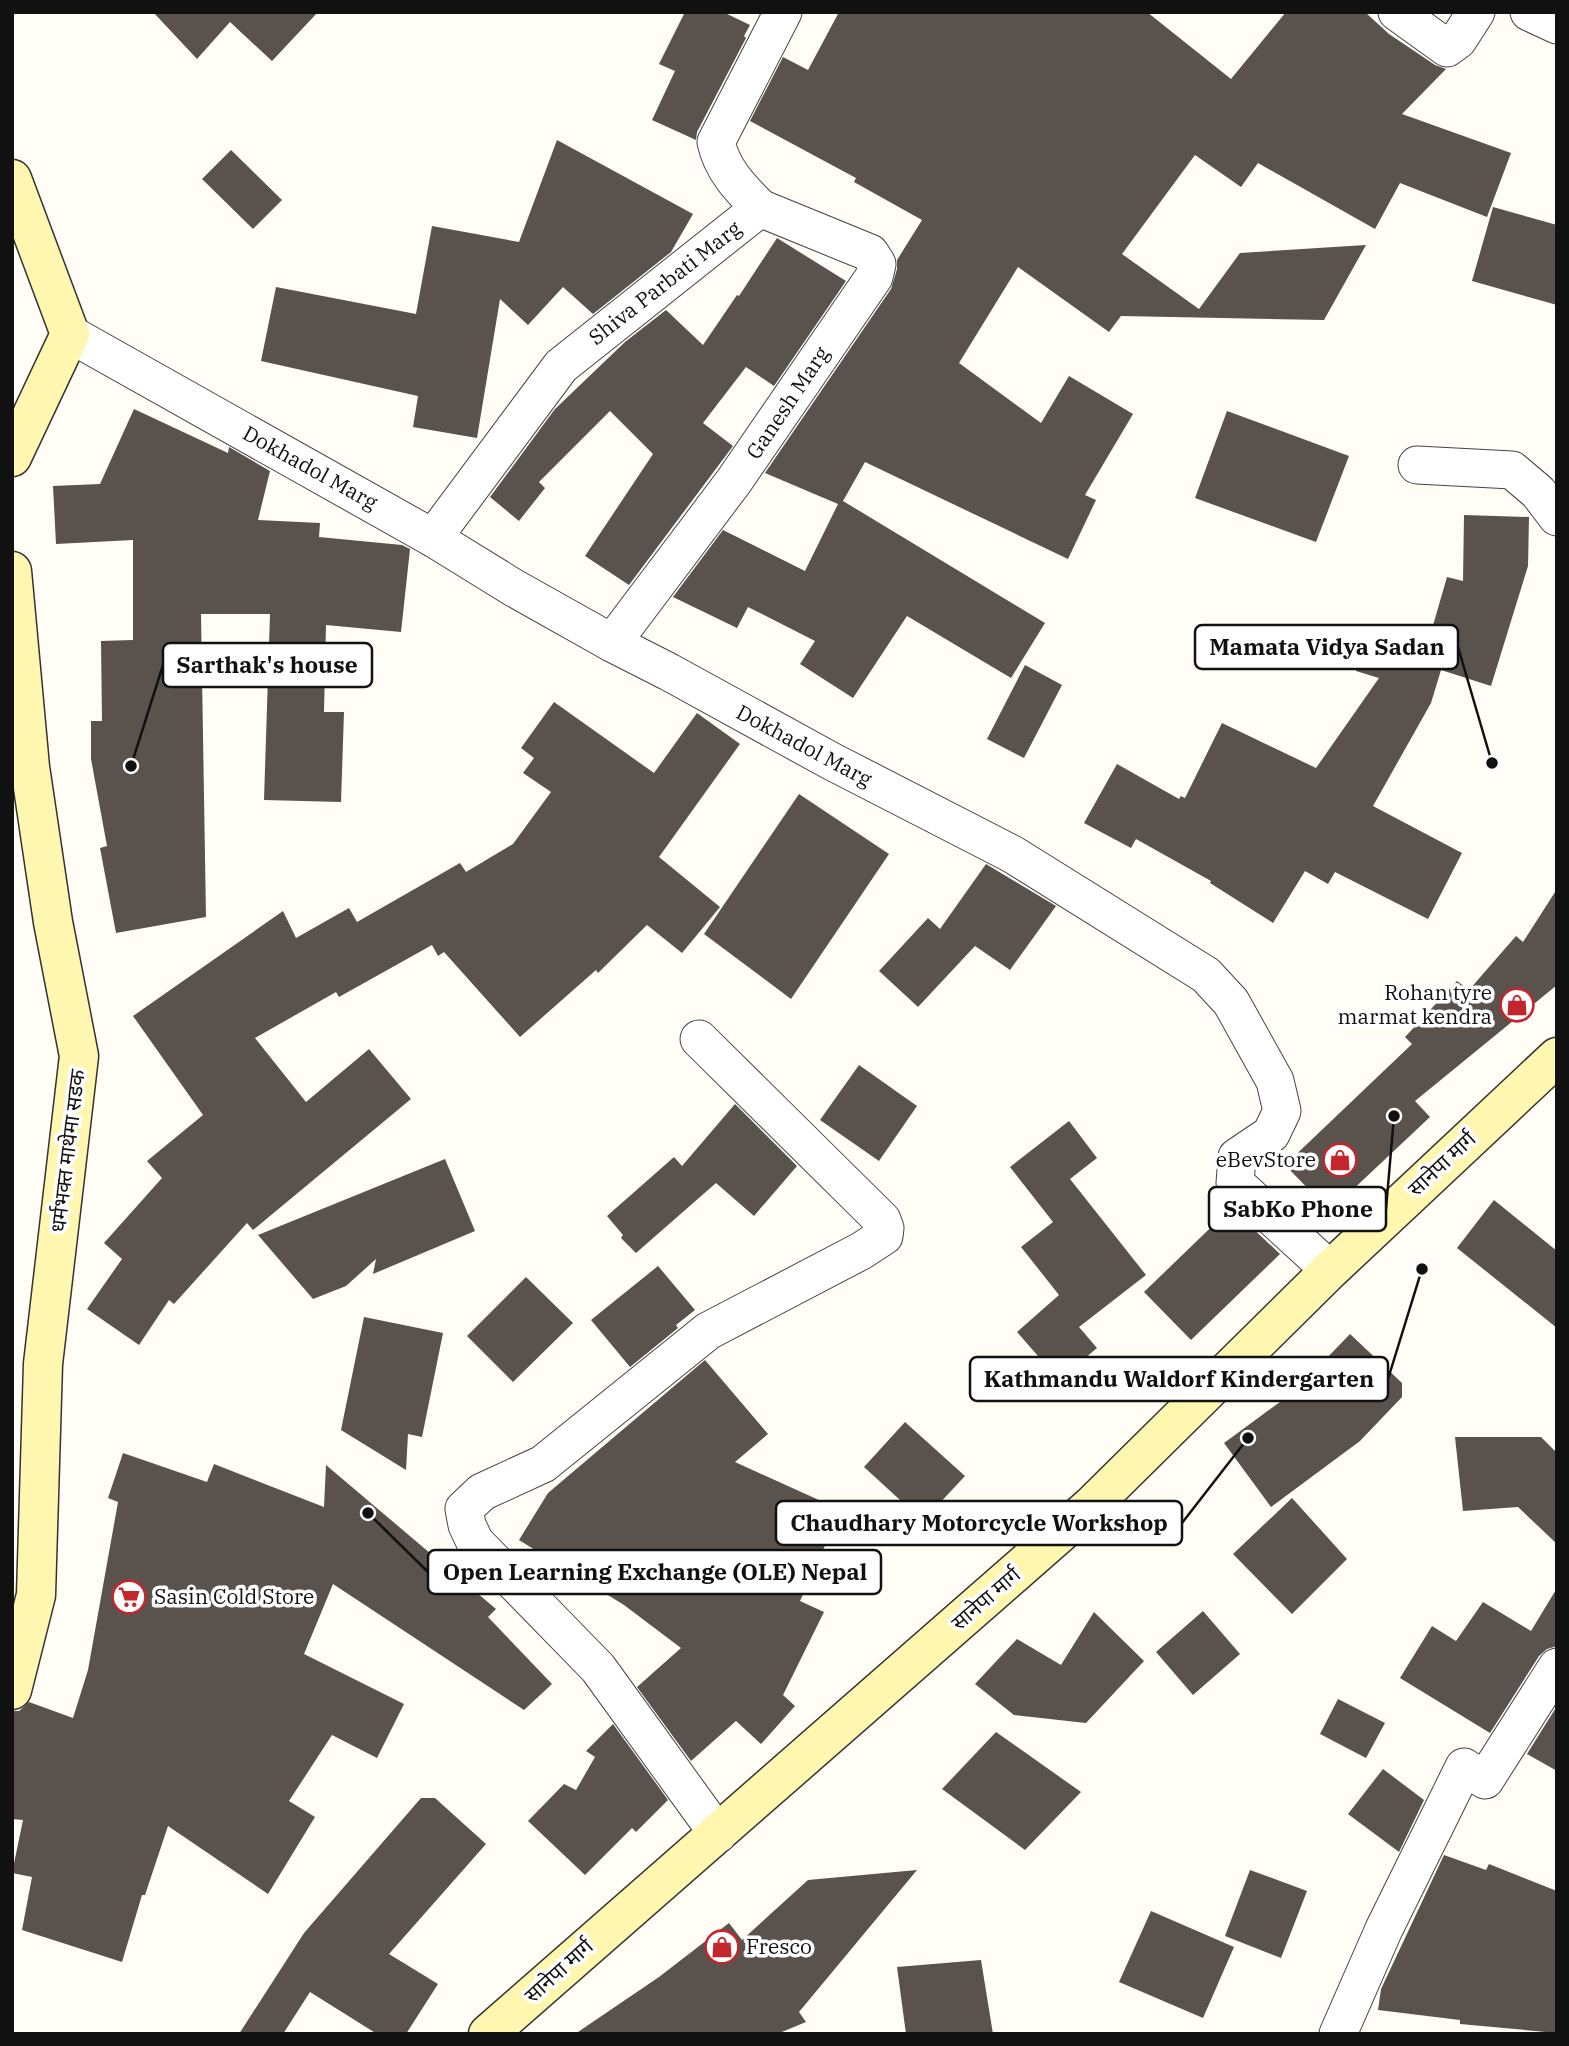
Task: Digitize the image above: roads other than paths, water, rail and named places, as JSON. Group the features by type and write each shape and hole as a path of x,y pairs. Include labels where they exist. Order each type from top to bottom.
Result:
{"main road":[{"path":"12,179 69,334 12,457"},
{"name":"धर्मभक्त माथेमा सडक","path":"12,571 30,767 53,922 79,1056 43,1364 36,1595 12,1690"},
{"name":"सानेपा मार्ग","path":"488,2034 1091,1506 1330,1270 1557,1056"}],"street":[{"name":"Shiva Parbati Marg","path":"433,538 561,366 760,208 735,184 718,152 716,142 783,12"},
{"path":"1397,12 1447,48 1458,40 1476,12"},
{"path":"1529,12 1557,25"},
{"name":"Ganesh Marg","path":"611,643 734,481 874,277 877,264 870,253 760,208"},
{"name":"Dokhadol Marg","path":"69,334 433,538 611,643 1012,854 1206,975 1231,1002 1275,1081 1282,1111 1271,1134 1237,1157 1235,1183 1330,1270"},
{"path":"1417,465 1512,470 1538,492 1557,517"},
{"path":"699,1039 883,1220 884,1237 708,1331 543,1464 482,1492 464,1508 467,1525 475,1542 598,1668 718,1834"},
{"path":"1338,2034 1384,1929 1464,1767 1485,1780 1557,1667"}],"place":[{"name":"Mamata Vidya Sadan","path":"1492,763"},
{"name":"Sarthak's house","path":"131,766"},
{"name":"Rohan tyre marmat kendra","path":"1517,1005"},
{"name":"SabKo Phone","path":"1394,1116"},
{"name":"eBevStore","path":"1340,1160"},
{"name":"Kathmandu Waldorf Kindergarten","path":"1422,1269"},
{"name":"Chaudhary Motorcycle Workshop","path":"1248,1438"},
{"name":"Open Learning Exchange (OLE) Nepal","path":"368,1513"},
{"name":"Sasin Cold Store","path":"129,1597"},
{"name":"Fresco","path":"722,1947"}]}
